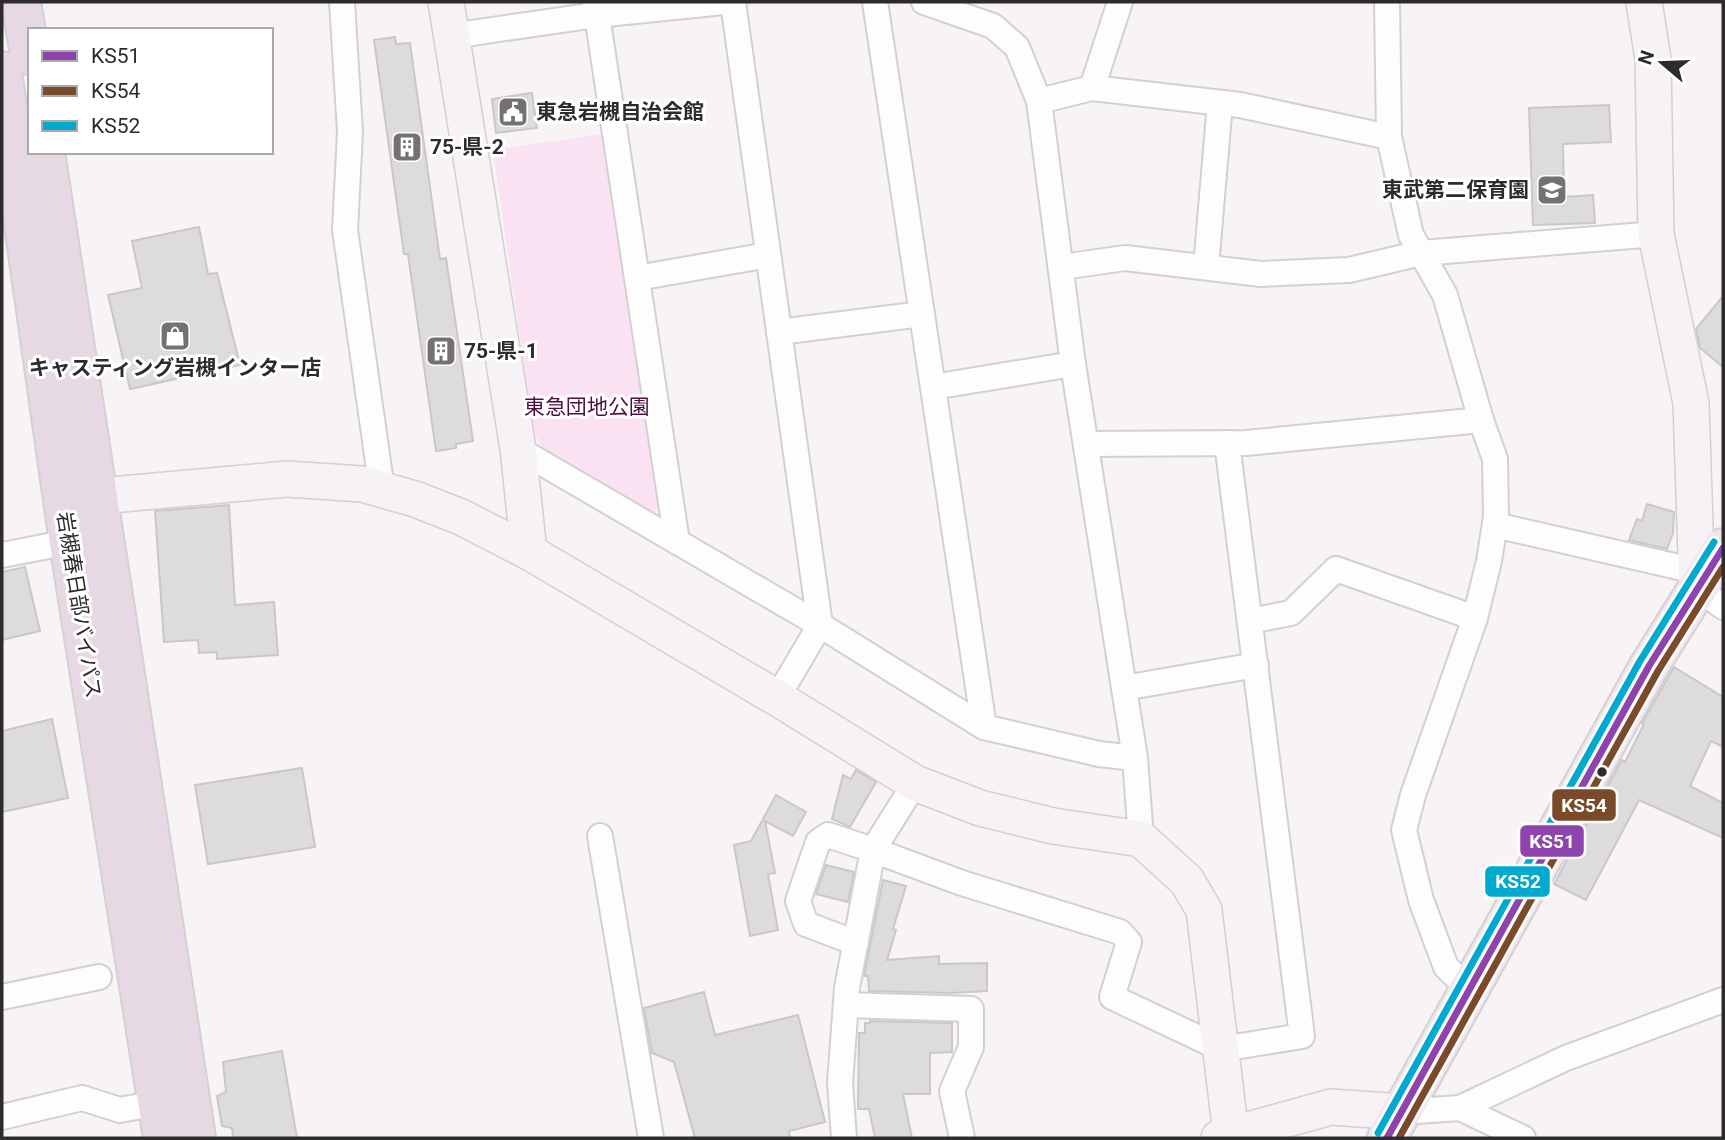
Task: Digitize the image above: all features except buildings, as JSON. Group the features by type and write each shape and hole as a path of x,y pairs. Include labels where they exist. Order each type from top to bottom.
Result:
{"highway":[{"path":"21,2 28,43"},
{"name":"岩槻春日部バイパス","path":"2,71 6,125 160,1121"},
{"name":"岩槻春日部バイパス","path":"45,154 100,496 196,1138"}],"main road":[{"path":"1395,1125 1643,677 1710,578"}],"street":[{"path":"342,2 351,132 345,230 382,489"},
{"path":"446,2 518,449 529,552"},
{"path":"451,36 596,8 724,2"},
{"path":"733,2 820,625 777,698"},
{"path":"875,2 984,727"},
{"path":"923,2 993,26 1017,47 1039,101 1073,364 1135,758 1141,839"},
{"path":"1092,88 1120,2"},
{"path":"1387,2 1389,137 1411,235 1445,295 1495,459 1495,525 1489,561 1475,618 1413,795 1404,830 1421,900 1446,967 1469,989"},
{"path":"1495,525 1710,578 1690,403 1656,234 1653,59 1644,2"},
{"path":"596,8 677,542"},
{"path":"1039,101 1092,88 1240,104 1389,137"},
{"path":"1206,268 1220,103"},
{"path":"1062,267 1125,258 1261,274 1349,270 1421,253 1656,234"},
{"path":"637,278 768,255"},
{"path":"779,332 922,314"},
{"path":"933,387 1073,364"},
{"path":"1086,444 1227,443 1481,420"},
{"path":"856,943 806,924 798,901 818,842 828,835 962,883 1120,932 1129,942 1112,997 1222,1049 1302,1036 1227,443"},
{"path":"518,449 820,625 984,727 1099,754 1135,758"},
{"path":"100,496 287,479 362,484 415,499 461,517 529,552 915,783 980,808 1053,826 1141,839 1187,881 1204,910 1222,1049 1225,1137 1331,1107 1395,1125 1460,1108 1566,1058 1723,1000"},
{"path":"2,555 69,542"},
{"path":"1250,621 1291,612 1336,569 1475,618"},
{"path":"1124,688 1256,665"},
{"path":"844,1138 840,1083 846,1005 873,850 915,783"},
{"path":"600,836 651,1138"},
{"path":"2,997 99,977"},
{"path":"846,1005 971,1009 971,1046 952,1091 962,1138"},
{"path":"2,1117 82,1098 160,1121"},
{"path":"1460,1108 1523,1138"}],"green space":[{"name":"東急団地公園","path":"604,134 659,510 650,516 546,454 533,431 493,150"}],"transit line":[{"name":"KS52","path":"1378,1133 1640,661 1714,542"},
{"name":"KS51","path":"1387,1138 1649,666 1723,548"},
{"name":"KS54","path":"1399,1138 1658,671 1723,567"}],"place":[{"name":"東急岩槻自治会館","path":"513,112"},
{"name":"75-県-2","path":"407,147"},
{"name":"東武第二保育園","path":"1552,190"},
{"name":"キャスティング岩槻インター店","path":"175,336"},
{"name":"75-県-1","path":"441,351"}]}
